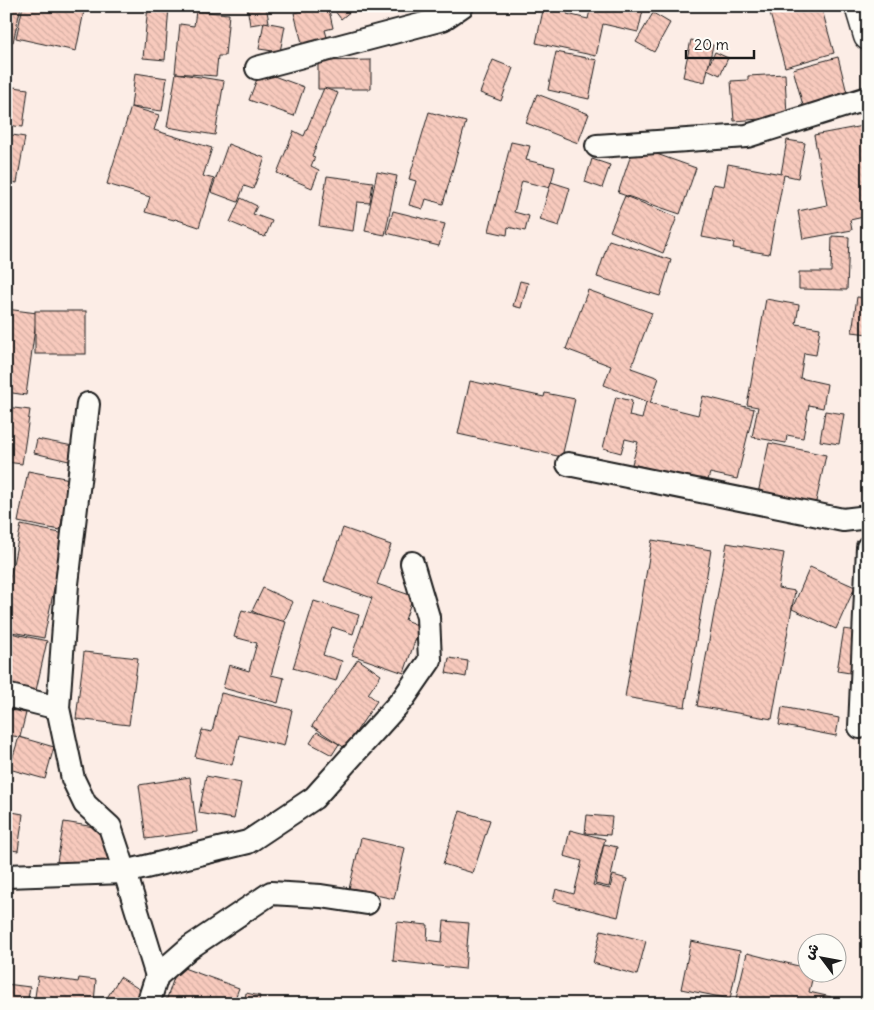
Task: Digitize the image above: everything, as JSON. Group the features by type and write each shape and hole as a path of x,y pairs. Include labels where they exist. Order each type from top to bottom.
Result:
{"street":[{"path":"257,68 443,19 462,6"},
{"path":"859,6 868,36"},
{"path":"597,146 747,136 868,98"},
{"path":"88,404 67,584 58,708 73,779 85,804 110,827 157,976"},
{"path":"568,464 843,520 868,517"},
{"path":"860,726 868,547"},
{"path":"6,876 125,872 248,842 314,798 403,699 430,660 428,617 412,563"},
{"path":"6,695 58,708"},
{"path":"148,1004 157,976 189,948 271,893 320,896 367,903"}],"building":[{"path":"6,6 21,6 13,42 6,41"},
{"path":"23,6 85,6 76,51 16,38"},
{"path":"148,6 169,6 165,60 143,58"},
{"path":"247,6 266,6 269,22 250,25"},
{"path":"328,6 333,28 325,30 329,44 304,50 294,13"},
{"path":"331,6 357,6 341,19"},
{"path":"382,6 398,6 385,12"},
{"path":"544,6 569,6 567,14 588,19 591,6 644,6 638,32 603,24 596,56 536,43"},
{"path":"783,6 821,6 834,53 785,67 769,10"},
{"path":"196,11 229,14 225,56 218,56 216,76 175,73 180,24 194,26"},
{"path":"653,13 670,23 654,52 636,42"},
{"path":"264,22 285,26 280,52 259,49"},
{"path":"691,40 713,45 705,82 683,77"},
{"path":"556,52 597,60 589,99 548,90"},
{"path":"715,52 728,58 720,75 707,69"},
{"path":"838,57 848,97 804,109 793,69"},
{"path":"371,60 371,89 318,89 318,61"},
{"path":"493,60 513,68 501,101 480,93"},
{"path":"260,71 304,87 294,116 249,100"},
{"path":"135,73 167,78 162,111 131,107"},
{"path":"176,73 224,81 215,135 167,127"},
{"path":"785,74 787,117 734,121 731,81 748,80 748,76"},
{"path":"6,86 28,89 23,127 6,125"},
{"path":"324,88 338,93 312,156 315,157 311,166 319,170 312,188 277,173 294,131 304,136"},
{"path":"537,94 589,114 578,143 526,123"},
{"path":"131,107 159,115 154,130 212,148 203,176 214,179 199,227 145,212 150,197 107,184"},
{"path":"429,112 466,122 443,204 426,199 423,209 409,205 416,181 409,179"},
{"path":"868,125 868,216 850,220 852,230 803,239 798,211 827,205 814,135"},
{"path":"6,134 25,137 17,183 6,181"},
{"path":"787,140 805,143 798,178 784,175 769,254 733,248 734,243 702,237 713,184 724,186 728,164 781,174"},
{"path":"511,142 530,146 526,160 555,167 550,188 522,181 514,212 529,216 525,231 508,227 507,235 489,231"},
{"path":"228,144 265,158 253,189 244,186 238,202 211,192"},
{"path":"634,146 696,168 680,214 618,193"},
{"path":"592,159 610,165 602,188 585,182"},
{"path":"377,172 397,176 385,235 365,231"},
{"path":"327,176 373,182 370,203 357,202 353,231 319,226"},
{"path":"551,182 570,188 559,226 540,220"},
{"path":"625,196 677,217 663,253 610,231"},
{"path":"241,198 257,206 253,214 272,221 265,237 230,222"},
{"path":"393,211 445,224 439,246 387,233"},
{"path":"832,236 849,237 847,290 799,289 799,272 831,272"},
{"path":"609,240 671,260 660,296 597,277"},
{"path":"868,240 868,292 867,292 861,241"},
{"path":"520,281 528,283 521,308 513,306"},
{"path":"588,290 652,313 631,368 659,378 650,403 604,385 611,366 566,349"},
{"path":"857,297 868,298 868,334 852,332"},
{"path":"766,299 799,305 796,324 820,328 816,355 804,353 800,378 827,384 823,408 809,405 803,438 787,435 786,443 752,437 758,407 747,405"},
{"path":"6,309 37,313 26,395 6,392"},
{"path":"35,311 86,311 86,354 35,354"},
{"path":"470,381 544,397 545,393 575,399 562,457 458,434"},
{"path":"703,396 754,409 737,479 710,473 707,483 632,464 638,442 625,439 621,453 603,448 616,397 632,401 629,416 642,419 646,402 698,415"},
{"path":"6,407 30,410 22,464 6,462"},
{"path":"825,411 844,414 839,444 820,441"},
{"path":"37,439 73,446 69,461 34,453"},
{"path":"769,443 826,455 814,511 757,498"},
{"path":"28,471 70,479 60,530 18,522"},
{"path":"21,525 65,534 44,638 6,631 10,609 6,609 6,598"},
{"path":"343,528 391,545 377,584 413,596 405,620 420,626 404,673 352,655 372,598 324,581"},
{"path":"6,538 10,538 6,567"},
{"path":"652,540 711,550 685,707 625,697"},
{"path":"727,543 784,553 778,588 795,591 772,719 697,706"},
{"path":"810,567 855,587 836,629 792,609"},
{"path":"263,588 293,602 282,625 252,611"},
{"path":"314,601 359,615 353,634 332,627 323,655 342,661 336,681 293,668"},
{"path":"242,610 286,622 271,675 284,678 278,703 223,688 229,665 249,671 257,643 234,637"},
{"path":"844,629 857,631 850,673 837,671"},
{"path":"6,632 47,641 35,695 6,688"},
{"path":"84,652 138,658 129,725 76,719"},
{"path":"449,658 468,661 466,677 446,673"},
{"path":"358,659 381,675 368,694 377,701 345,748 312,726"},
{"path":"221,693 292,710 284,746 239,735 232,765 195,757 202,730 212,732"},
{"path":"782,707 839,718 836,736 779,725"},
{"path":"6,709 26,713 20,737 6,735"},
{"path":"317,732 339,744 332,755 310,743"},
{"path":"19,737 54,747 45,779 9,769"},
{"path":"206,776 241,783 234,819 199,813"},
{"path":"190,777 197,832 146,839 139,785"},
{"path":"6,811 23,814 18,851 6,849"},
{"path":"460,811 490,820 473,873 443,864"},
{"path":"587,815 612,817 610,835 585,833"},
{"path":"64,822 113,830 107,870 57,862"},
{"path":"570,830 605,839 593,885 610,889 613,875 627,879 618,917 553,901 556,889 574,894 582,861 564,856"},
{"path":"361,838 405,848 394,899 349,889"},
{"path":"604,844 617,847 609,887 595,884"},
{"path":"444,921 469,923 465,969 393,961 397,922 428,925 427,940 442,942"},
{"path":"601,930 646,941 637,975 593,963"},
{"path":"691,941 740,951 730,999 681,989"},
{"path":"747,953 796,965 796,982 812,982 809,992 831,997 829,1004 757,1004 736,999"},
{"path":"178,966 239,988 233,1004 165,1004"},
{"path":"38,976 78,982 79,978 96,980 94,1002 86,1001 86,1004 34,1004"},
{"path":"120,977 142,991 133,1004 103,1004"},
{"path":"6,984 30,987 27,1004 6,1004"},
{"path":"246,993 260,996 258,1004 244,1004"}]}
